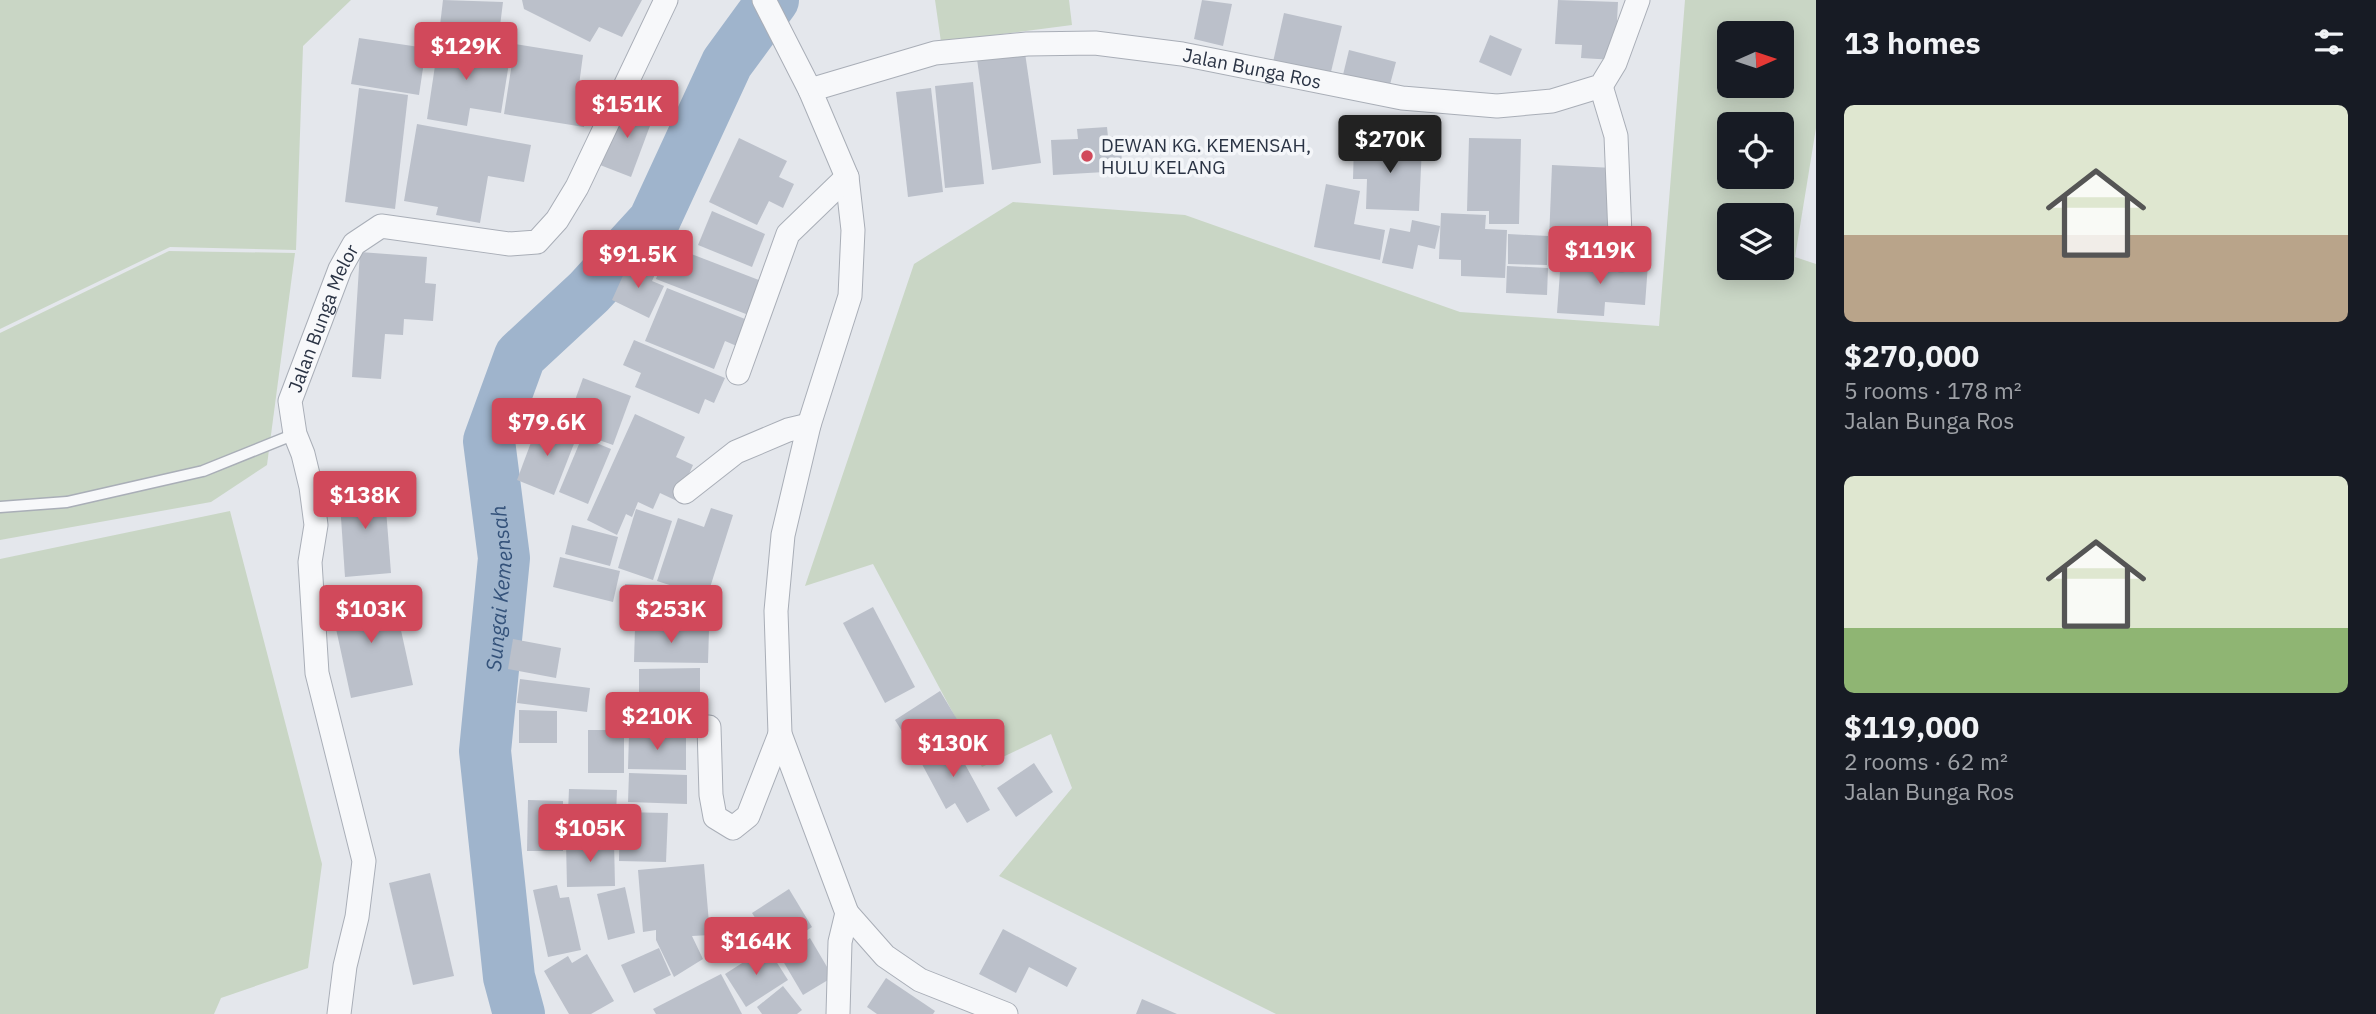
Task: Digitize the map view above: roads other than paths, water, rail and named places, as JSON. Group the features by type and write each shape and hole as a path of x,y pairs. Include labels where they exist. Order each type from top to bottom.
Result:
{"street":[{"name":"Jalan Bunga Melor","path":"339,1014 345,966 357,917 364,861 317,673 310,562 316,525 290,401 340,269 354,244 380,226 510,244 537,242 557,220 577,187 666,0"},
{"path":"764,0 810,90 847,177 853,230 850,296 809,425 783,535 776,611 780,734 847,913 885,956 920,980 1006,1014"},
{"path":"1621,260 1616,136 1601,86 1615,63 1638,0"},
{"name":"Jalan Bunga Ros","path":"810,90 935,53 1027,44 1095,43 1182,54 1402,98 1497,106 1552,101 1601,86"},
{"path":"738,373 788,234 847,177"},
{"path":"685,492 736,452 788,430 809,425"},
{"path":"709,727 711,795 715,817 733,828 748,816 780,734"},
{"path":"838,1014 840,942 847,913"}],"lane":[{"path":"0,507 67,502 203,471 295,433"}],"waterway":[{"name":"Sungai Kemensah","path":"519,1014 509,977 485,751 504,558 489,441 520,356 589,292 654,221 727,63 773,0"}],"place":[{"name":"DEWAN KG. KEMENSAH, HULU KELANG","path":"1087,156"}]}
